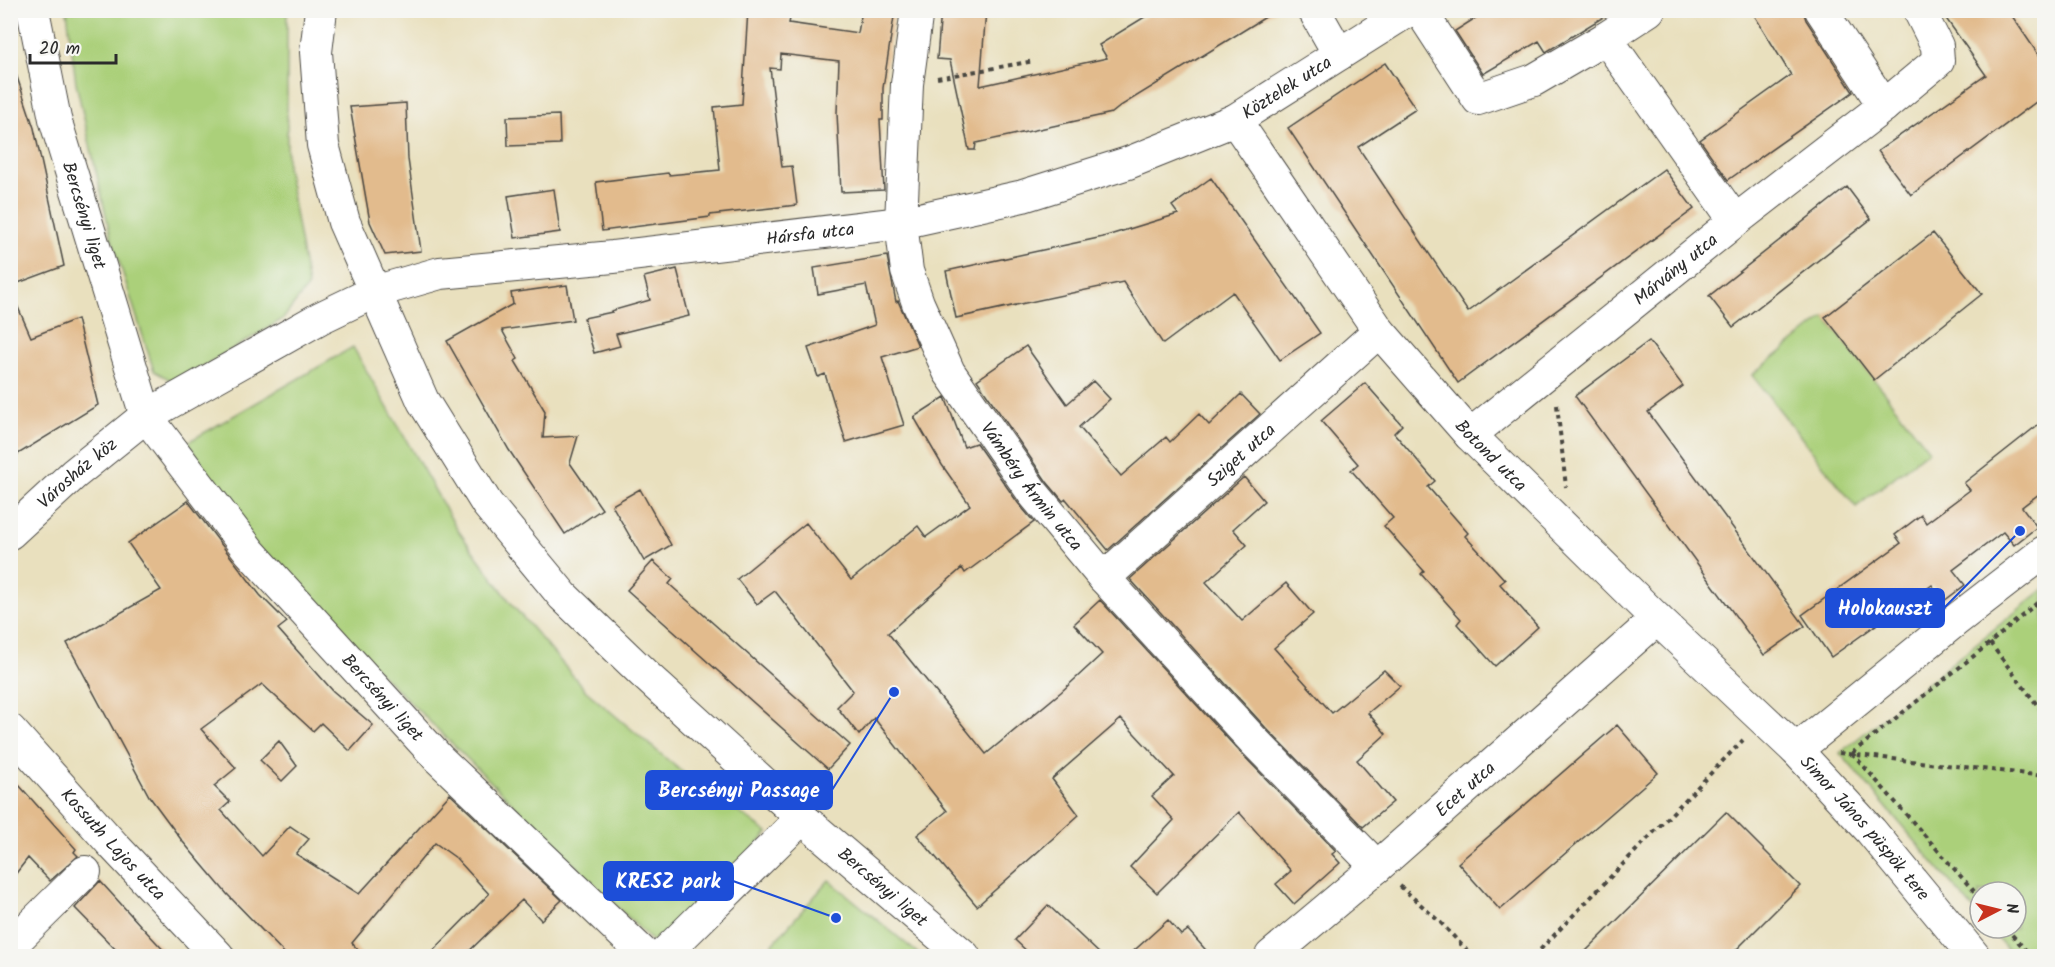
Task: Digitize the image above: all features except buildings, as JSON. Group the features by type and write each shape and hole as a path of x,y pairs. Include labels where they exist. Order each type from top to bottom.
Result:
{"street":[{"name":"Bercsényi liget","path":"33,10 55,119 146,416 250,552 439,759 646,957"},
{"name":"Bercsényi liget","path":"321,10 316,52 323,145 344,222 423,401 487,504 563,596 643,673 802,818 964,957"},
{"name":"Vámbéry Ármin utca","path":"917,10 907,84 901,223 906,271 949,372 1033,493 1104,578 1253,740 1377,867"},
{"name":"Köztelek utca","path":"1314,10 1339,54"},
{"name":"Köztelek utca","path":"1235,120 1409,10"},
{"path":"1420,10 1478,99 1534,80 1649,10"},
{"path":"1821,10 1884,106"},
{"name":"Márvány utca","path":"1470,435 1938,61 1937,45 1919,10"},
{"path":"1606,38 1736,221"},
{"name":"Hársfa utca","path":"374,292 440,273 613,257 901,223 1023,196 1128,163 1235,120"},
{"name":"Botond utca","path":"1235,120 1379,331 1470,435 1657,619 1796,750"},
{"path":"146,416 320,318 374,292"},
{"name":"Sziget utca","path":"1104,578 1379,331"},
{"name":"Városház köz","path":"10,533 74,474 146,416"},
{"name":"Simor János püspök tere","path":"1974,957 1871,831 1796,750 2044,552"},
{"name":"Ecet utca","path":"1271,957 1377,867 1657,619"},
{"name":"Kossuth Lajos utca","path":"10,730 218,957"},
{"path":"662,957 802,818"},
{"path":"10,946 85,872"}],"path":[{"path":"907,84 1034,61"},
{"path":"1554,367 1567,491"},
{"path":"1852,753 2044,597"},
{"path":"1990,643 2044,714"},
{"path":"1534,957 1749,733"},
{"path":"1840,753 2044,776"},
{"path":"1852,753 1968,884"},
{"path":"1377,867 1388,878 1407,890 1472,957"},
{"path":"2016,940 2031,957"}],"green space":[{"path":"67,11 287,11 287,166 308,286 283,319 176,383 154,371 110,233 76,83"},
{"path":"1825,317 1929,450 1856,507 1752,375"},
{"path":"353,347 457,529 514,607 586,691 681,771 768,833 658,947 262,556 188,442"},
{"path":"2044,589 2044,956 2013,956 1999,940 2028,940 2028,880 1968,880 1968,903 1840,753"},
{"path":"829,880 921,956 762,956"}],"place":[{"name":"Holokauszt","path":"2020,531"},
{"name":"Bercsényi Passage","path":"894,692"},
{"name":"KRESZ park","path":"836,918"}]}
